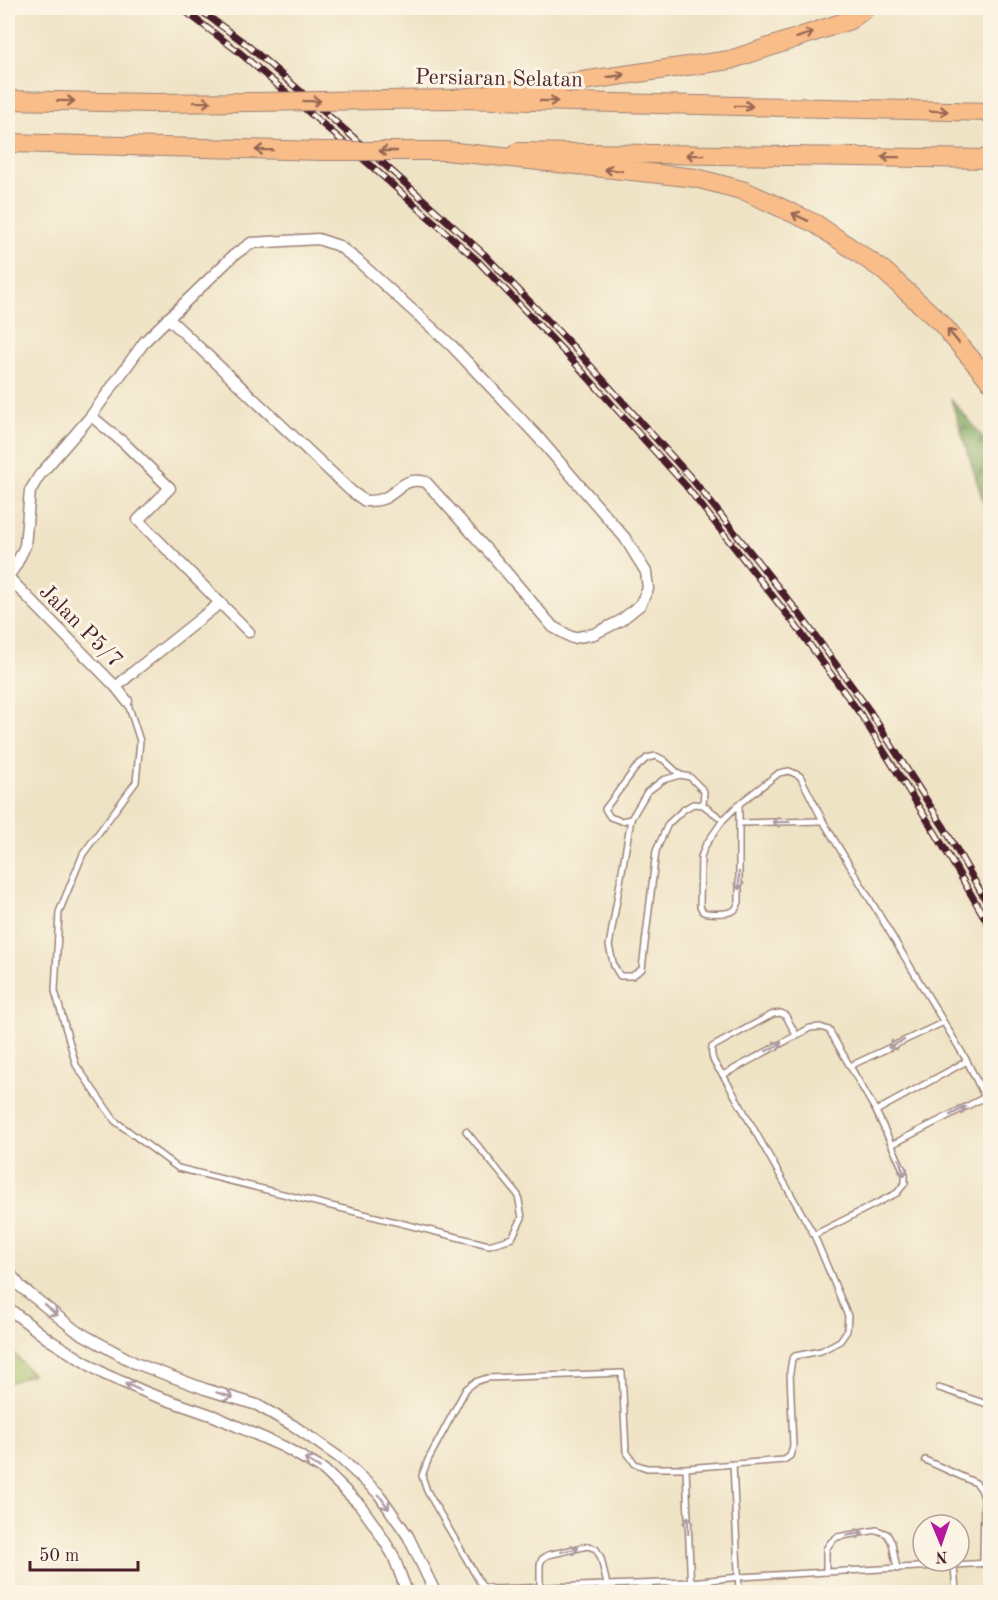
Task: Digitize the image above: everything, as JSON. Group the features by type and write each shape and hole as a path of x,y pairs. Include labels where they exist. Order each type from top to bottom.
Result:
{"main road":[{"path":"454,99 730,60 850,20 866,8"},
{"name":"Persiaran Selatan","path":"8,100 152,103 454,99 990,112"},
{"path":"8,143 322,151 990,159"},
{"path":"446,151 696,178 745,191 816,224 883,270 942,323 990,381"}],"street":[{"path":"8,577 25,546 30,491 39,477 91,416 145,341 168,318 234,255 252,243 318,239 339,246 357,260 452,346 538,437 626,538 646,572 648,589 640,605 620,621 594,634 573,638 553,627 426,482 414,480 383,499 365,501 351,491 168,318"},
{"path":"91,416 124,443 170,488 138,520 249,632"},
{"name":"Jalan P5/7","path":"8,577 127,701"},
{"path":"116,687 220,603"},
{"path":"8,1271 21,1287 75,1330 135,1363 257,1405 294,1426 340,1458 378,1493 408,1536 435,1593"},
{"path":"8,1308 48,1339 104,1374 150,1394 214,1416 284,1447 324,1470 360,1505 375,1526 393,1555 407,1593"}],"lane":[{"path":"127,701 140,741 136,782 83,854 59,912 55,991 76,1065 115,1122 178,1168 489,1245 512,1238 522,1218 518,1195 466,1131"},
{"path":"631,819 621,821 610,817 605,809 635,769 647,758 656,756 664,760 680,775"},
{"path":"739,804 739,902 732,912 709,914 703,912 700,906 701,857 705,846 723,820 739,804 779,773 789,771 800,777 942,1023 967,1061 990,1108"},
{"path":"704,805 704,791 690,777 680,775 663,780 647,792 631,819 609,946 614,966 620,976 632,976 642,969 656,851 668,824 693,804 704,805 723,820"},
{"path":"739,823 824,821"},
{"path":"796,1035 786,1016 781,1013 773,1014 712,1047 712,1060 723,1075 814,1235 848,1316 847,1331 840,1341 821,1351 795,1356 792,1359 790,1372 793,1446 790,1456 784,1460 686,1468 646,1468 635,1464 626,1451 622,1373 487,1378 475,1382 466,1389 428,1460 422,1476 427,1491 482,1586 493,1589 691,1582 739,1577 911,1568"},
{"path":"850,1066 942,1023"},
{"path":"723,1075 810,1028 820,1027 829,1030 876,1111 905,1174 905,1183 897,1193 814,1235"},
{"path":"876,1111 967,1061"},
{"path":"892,1144 985,1097"},
{"path":"939,1388 990,1405"},
{"path":"925,1460 976,1483 981,1489 984,1498 983,1564"},
{"path":"733,1464 739,1593"},
{"path":"686,1468 691,1593"},
{"path":"826,1572 826,1549 837,1537 877,1530 887,1534 892,1543 897,1569"},
{"path":"540,1588 542,1559 548,1555 588,1546 596,1549 601,1558 607,1585"},
{"path":"971,1565 990,1563"},
{"path":"955,1573 956,1593"}],"green space":[{"path":"951,399 990,446 990,523"},
{"path":"8,1347 32,1374 8,1383"}],"railway":[{"path":"181,8 239,52 478,261 573,361 686,486 793,622 861,715 936,834 990,927"},
{"path":"197,8 246,44 484,254 580,354 693,480 801,616 869,710 945,829 990,908"}]}
